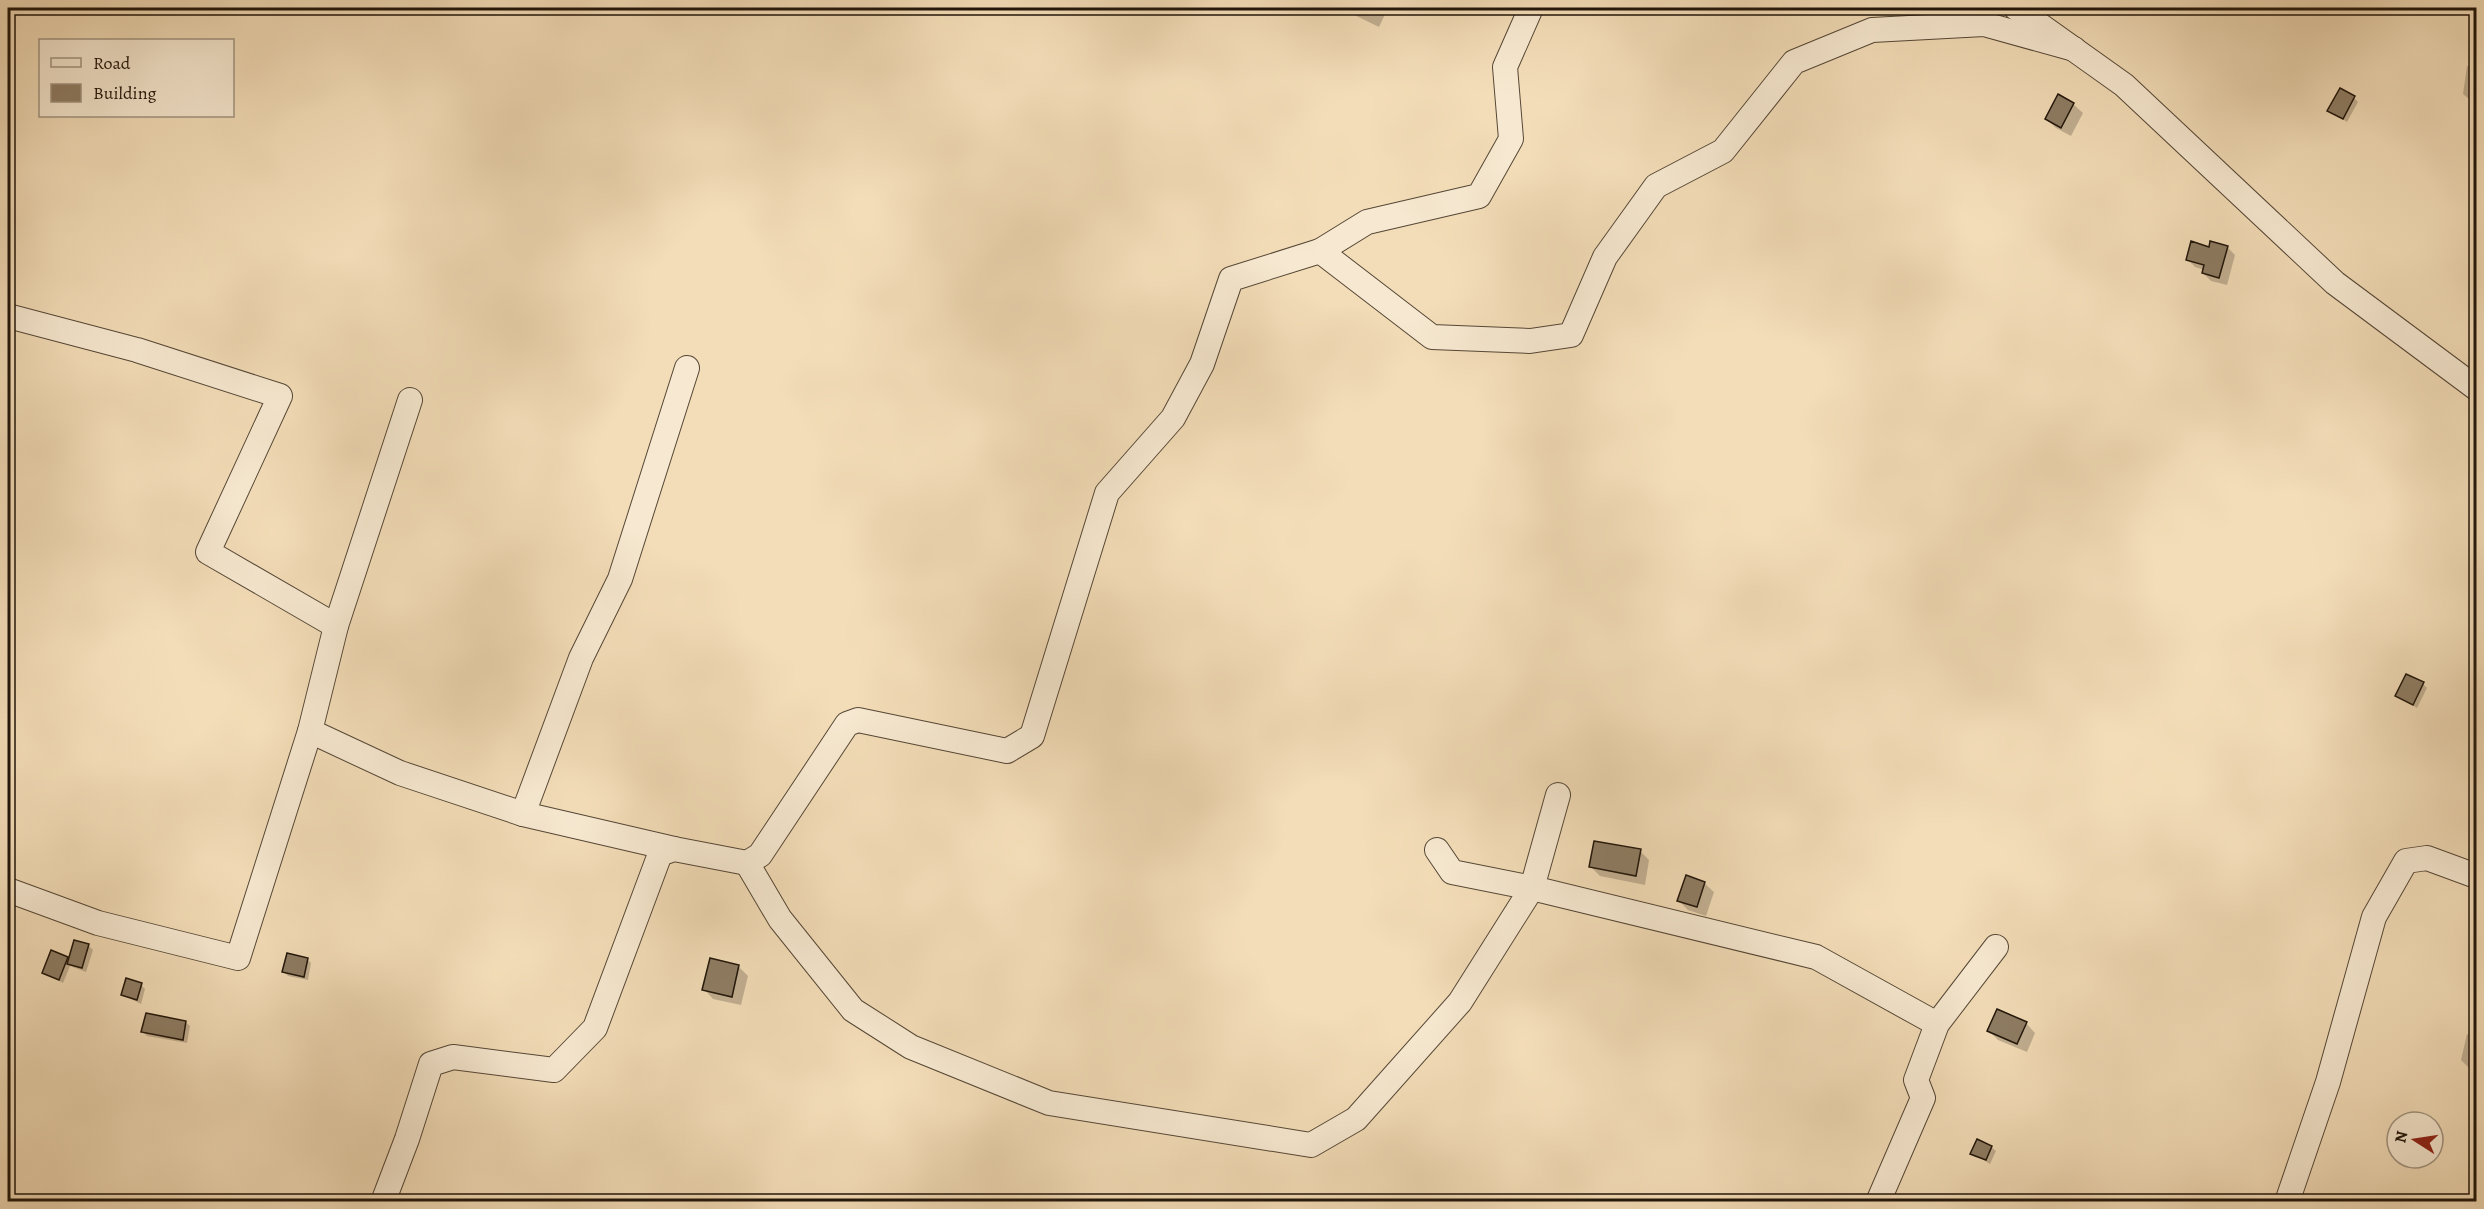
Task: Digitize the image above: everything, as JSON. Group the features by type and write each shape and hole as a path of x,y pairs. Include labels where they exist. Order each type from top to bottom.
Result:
{"street":[{"path":"310,731 400,773 523,814 674,849 747,863 760,855 848,724 858,720 1007,751 1032,736 1107,493 1173,418 1202,364 1231,279 1320,251 1366,222 1479,196 1510,139 1505,67 1531,8"},
{"path":"2016,8 2124,85 2335,283 2476,388"},
{"path":"1320,251 1432,337 1530,341 1571,335 1605,257 1656,186 1723,151 1794,62 1872,30 1984,24 2074,49"},
{"path":"8,316 137,350 280,396 208,552 336,626"},
{"path":"523,814 581,658 620,579 687,368"},
{"path":"8,890 98,923 238,958 310,731 336,626 410,400"},
{"path":"747,863 780,919 853,1010 911,1047 1049,1103 1311,1145 1356,1119 1460,1002 1532,888 1557,795"},
{"path":"383,1202 407,1139 431,1064 453,1057 554,1070 595,1028 660,854 674,849"},
{"path":"1437,850 1452,872 1532,888 1816,957 1937,1024"},
{"path":"2287,1202 2328,1082 2374,917 2406,861 2427,858 2476,876"},
{"path":"1878,1202 1923,1098 1916,1080 1937,1024 1996,948"}],"building":[{"path":"2340,88 2355,96 2343,119 2327,111"},
{"path":"2058,94 2074,103 2061,128 2045,119"},
{"path":"2191,241 2209,247 2210,241 2228,246 2219,278 2202,273 2204,265 2186,260"},
{"path":"2406,674 2424,682 2413,705 2395,696"},
{"path":"1594,841 1641,849 1636,876 1589,867"},
{"path":"1686,875 1705,882 1697,907 1677,901"},
{"path":"74,940 89,944 82,968 67,964"},
{"path":"51,950 68,957 59,980 42,973"},
{"path":"287,953 308,958 304,977 282,972"},
{"path":"710,958 739,965 732,997 702,990"},
{"path":"126,978 142,983 137,1000 121,995"},
{"path":"1997,1009 2027,1022 2017,1044 1987,1031"},
{"path":"146,1013 186,1021 183,1040 141,1032"},
{"path":"1977,1139 1992,1146 1986,1160 1970,1154"}]}
